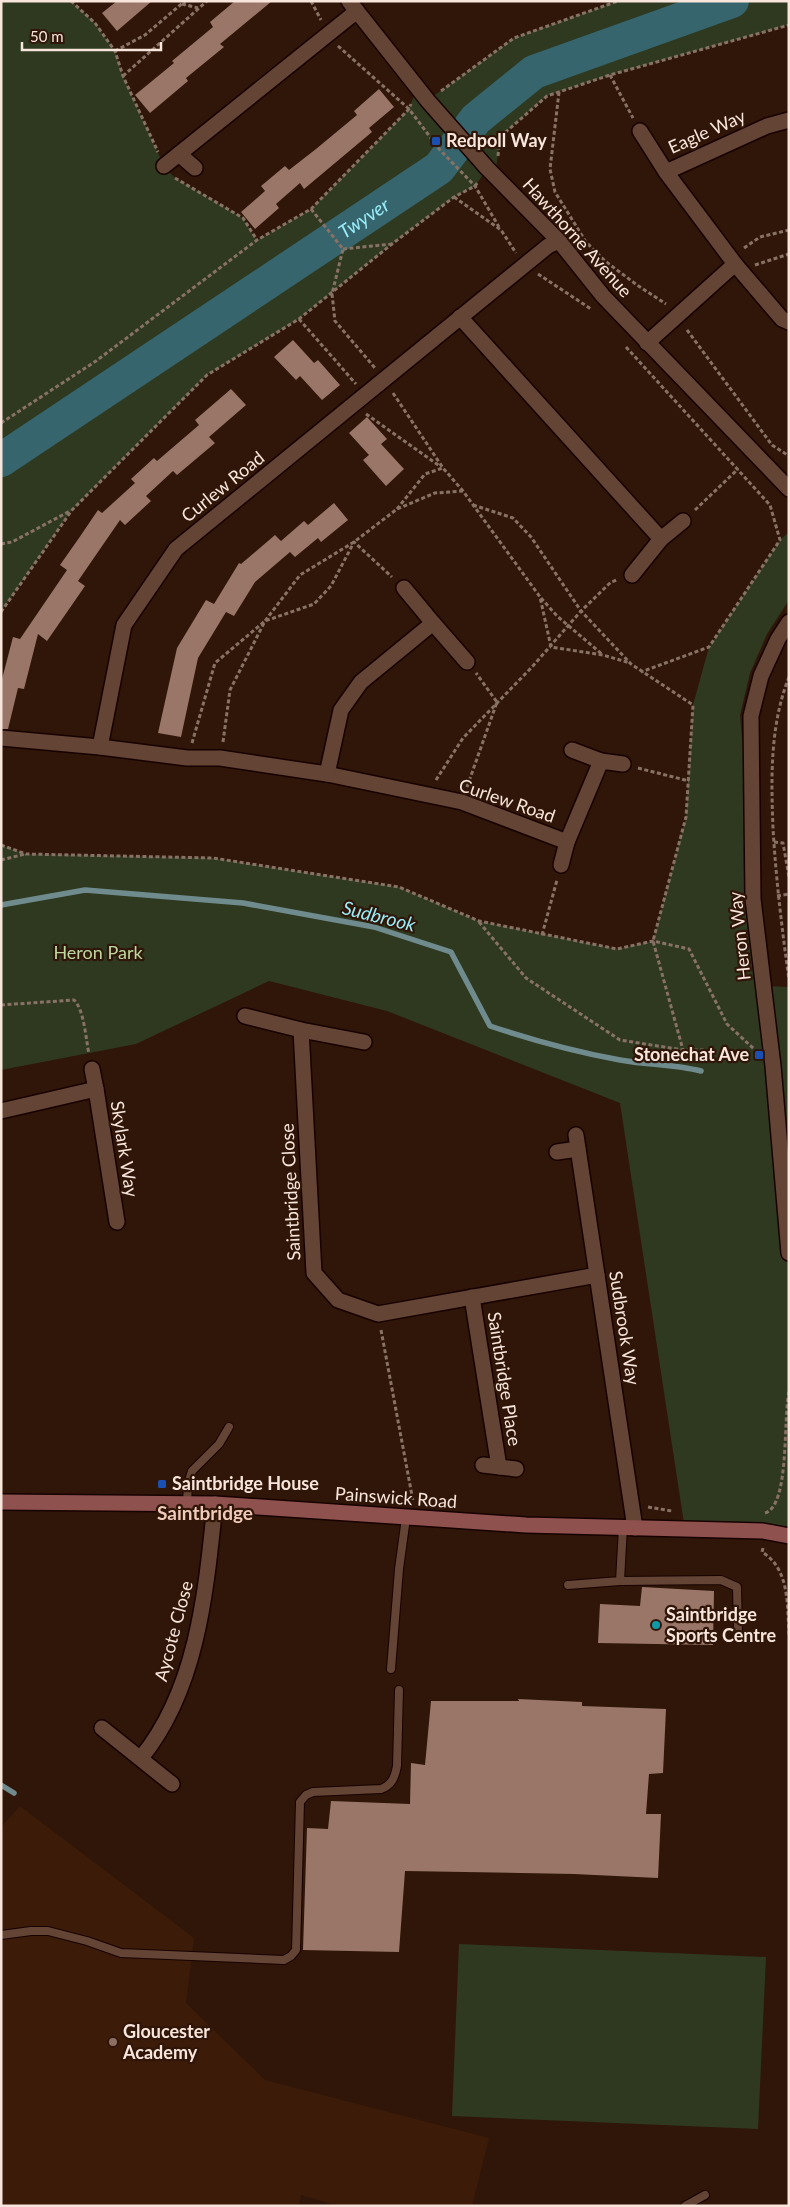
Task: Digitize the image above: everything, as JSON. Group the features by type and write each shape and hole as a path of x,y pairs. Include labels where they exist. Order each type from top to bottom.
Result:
{"main road":[{"name":"Painswick Road","path":"1,1502 214,1504 411,1519 526,1525 763,1531 789,1536"}],"street":[{"path":"164,166 328,33 353,6"},
{"name":"Hawthorne Avenue","path":"353,6 428,101 487,168 560,241 603,296 647,343 789,489"},
{"name":"Eagle Way","path":"789,120 767,126 666,172 735,264 782,319 789,322"},
{"path":"640,131 666,172"},
{"path":"179,154 195,168"},
{"name":"Curlew Road","path":"100,747 124,625 176,549 366,396 524,265 548,246 560,241"},
{"path":"647,343 735,264"},
{"path":"460,317 661,539"},
{"path":"632,575 661,539 684,521"},
{"path":"404,588 467,662"},
{"name":"Heron Way","path":"789,622 761,676 751,716 754,899 773,1066 784,1216 789,1253"},
{"path":"327,774 341,710 361,682 433,623"},
{"name":"Curlew Road","path":"1,738 100,747 187,758 220,758 327,774 462,802 567,842 601,761"},
{"path":"572,750 601,761 623,764"},
{"path":"561,865 567,842"},
{"path":"245,1016 301,1030 364,1042"},
{"name":"Saintbridge Close","path":"301,1030 314,1273 338,1300 378,1314 597,1275"},
{"path":"92,1069 96,1089"},
{"name":"Skylark Way","path":"1,1111 96,1089 116,1222"},
{"name":"Sudbrook Way","path":"557,1152 577,1142 633,1506 629,1527"},
{"name":"Saintbridge Place","path":"472,1298 499,1466"},
{"path":"482,1465 516,1469"},
{"name":"Aycote Close","path":"140,1758 168,1717 189,1659 206,1592 214,1504"},
{"path":"102,1728 172,1784"}],"lane":[{"path":"187,1503 188,1484 192,1471 219,1444 228,1427"},
{"path":"391,1669 399,1569 411,1519"},
{"path":"620,1580 629,1527"},
{"path":"568,1585 620,1580 721,1580 737,1587 738,1632"},
{"path":"1,1935 48,1931 87,1941 121,1953 133,1954 284,1960 291,1956 296,1950 300,1802 306,1795 313,1792 381,1788 391,1783 395,1777 397,1766 399,1690"},
{"path":"685,2206 705,2195"}],"path":[{"path":"71,1 96,23 115,51 123,76 164,166 174,177 243,218 257,240"},
{"path":"123,76 207,1"},
{"path":"311,1 333,42 409,109 440,150 475,186 524,265 593,311"},
{"path":"428,101 514,38 618,1"},
{"path":"115,51 145,35 183,3 198,8"},
{"path":"1,612 72,510 207,375 300,319 312,307 332,294 392,244 454,197 475,186 487,168 500,137 548,96 610,75 789,25"},
{"path":"610,75 640,131"},
{"path":"1,423 96,361 257,240 311,209 409,109 417,87"},
{"path":"559,92 550,169 555,192 586,242 637,285 678,314 772,445 789,456"},
{"path":"454,197 501,230"},
{"path":"311,209 343,249 332,294 335,321 385,380 444,468 464,491 540,597 557,616 569,624 603,655"},
{"path":"735,264 760,237 789,230"},
{"path":"343,249 392,244"},
{"path":"735,264 789,254"},
{"path":"300,319 366,396"},
{"path":"620,340 770,505 780,540 709,647 641,672"},
{"path":"353,406 444,468"},
{"path":"220,758 230,690 265,621 300,576 354,542 397,509 425,474 444,468"},
{"path":"684,521 738,469"},
{"path":"397,509 435,493 464,491"},
{"path":"473,506 513,518 531,537 581,611 631,664 692,705 686,817 653,941 683,1050"},
{"path":"1,544 12,542 72,510"},
{"path":"354,542 404,588"},
{"path":"187,758 215,663 265,621 314,604 331,586 354,542"},
{"path":"426,795 462,738 551,647 581,611 611,582 632,575"},
{"path":"540,597 551,647"},
{"path":"551,647 603,655 631,664"},
{"path":"467,662 497,702"},
{"path":"789,677 779,709 774,741 771,786 777,896 789,980"},
{"path":"462,802 497,702"},
{"path":"623,764 689,781"},
{"path":"774,842 783,843 789,877"},
{"path":"1,845 26,854"},
{"path":"1,860 26,854 213,858 399,887 479,921 617,949 653,941 689,949 727,1024 773,1066"},
{"path":"542,934 561,865"},
{"path":"777,896 789,894"},
{"path":"479,921 526,978 620,1040 683,1050 705,1050"},
{"path":"1,1005 74,1000 78,1004 80,1011 92,1069"},
{"path":"378,1314 411,1519"},
{"path":"788,1470 789,1391"},
{"path":"759,1513 768,1513 776,1508 785,1494"},
{"path":"633,1506 653,1507 680,1512"},
{"path":"762,1552 774,1561 783,1573 786,1582 789,1635"}],"shaded area":[{"name":"Gloucester Academy","path":"20,1806 194,1938 186,2003 265,2080 489,2138 472,2206 339,2206 301,2195 299,2206 1,2206 1,1827"}],"green space":[{"path":"1,1 71,1 95,23 115,51 123,76 164,166 174,177 243,218 257,240 311,209 409,109 417,87 428,100 514,38 618,1 789,1 789,25 610,75 547,96 500,137 495,176 487,169 475,186 454,197 299,319 207,375 72,510 1,612"},
{"name":"Heron Park","path":"789,532 789,600 767,634 750,673 740,715 765,986 789,987 789,1536 685,1530 620,1103 387,1011 269,981 136,1044 1,1070 1,845 26,854 213,858 399,887 479,921 617,949 653,941 686,817 693,705 709,647 780,540"},
{"path":"459,1944 766,1957 758,2129 452,2116"}],"building":[{"path":"117,1 152,1 117,31 102,13"},
{"path":"235,1 272,1 220,44 224,47 186,78 188,81 150,113 135,95 174,63 172,61 213,27 210,22"},
{"path":"379,89 394,107 369,128 372,132 304,189 300,183 276,204 279,208 255,229 241,212 265,191 261,186 285,166 289,170 316,149 357,115 354,111"},
{"path":"293,340 314,363 318,360 340,385 322,400 300,376 296,380 274,357"},
{"path":"231,389 246,405 209,437 215,443 177,475 173,471 146,496 151,501 125,525 120,520 78,581 85,586 47,641 38,634 24,689 18,688 8,729 1,729 1,683 13,637 20,639 67,570 60,565 98,510 102,513 135,483 131,479 154,458 157,461 199,425 195,420"},
{"path":"367,417 387,439 381,444 404,469 386,486 363,460 369,455 349,433"},
{"path":"334,503 348,520 321,542 318,538 295,557 290,552 255,582 234,616 226,612 198,658 181,737 158,733 177,648 206,600 214,604 239,563 241,564 275,535 281,541 304,521 308,525"},
{"name":"Saintbridge Sports Centre","path":"642,1587 714,1591 713,1645 598,1643 600,1604 640,1606"},
{"path":"518,1699 582,1702 582,1706 666,1709 663,1773 649,1774 646,1814 661,1814 658,1878 574,1874 405,1871 399,1952 303,1950 307,1828 328,1829 331,1801 410,1804 411,1763 425,1765 431,1701 519,1701"}],"waterway":[{"name":"Twyver","path":"1,460 439,168 476,119 534,72 732,1"},
{"name":"Sudbrook","path":"1,905 85,890 243,903 374,927 451,952 490,1026 554,1045 604,1057 701,1071"},
{"path":"1,1785 14,1793"}],"place":[{"name":"Redpoll Way","path":"436,141"},
{"name":"Stonechat Ave","path":"759,1055"},
{"name":"Saintbridge House","path":"162,1484"},
{"name":"Saintbridge Sports Centre","path":"656,1625"},
{"name":"Gloucester Academy","path":"113,2042"}],"district":[{"name":"Saintbridge","path":"205,1513"}]}
